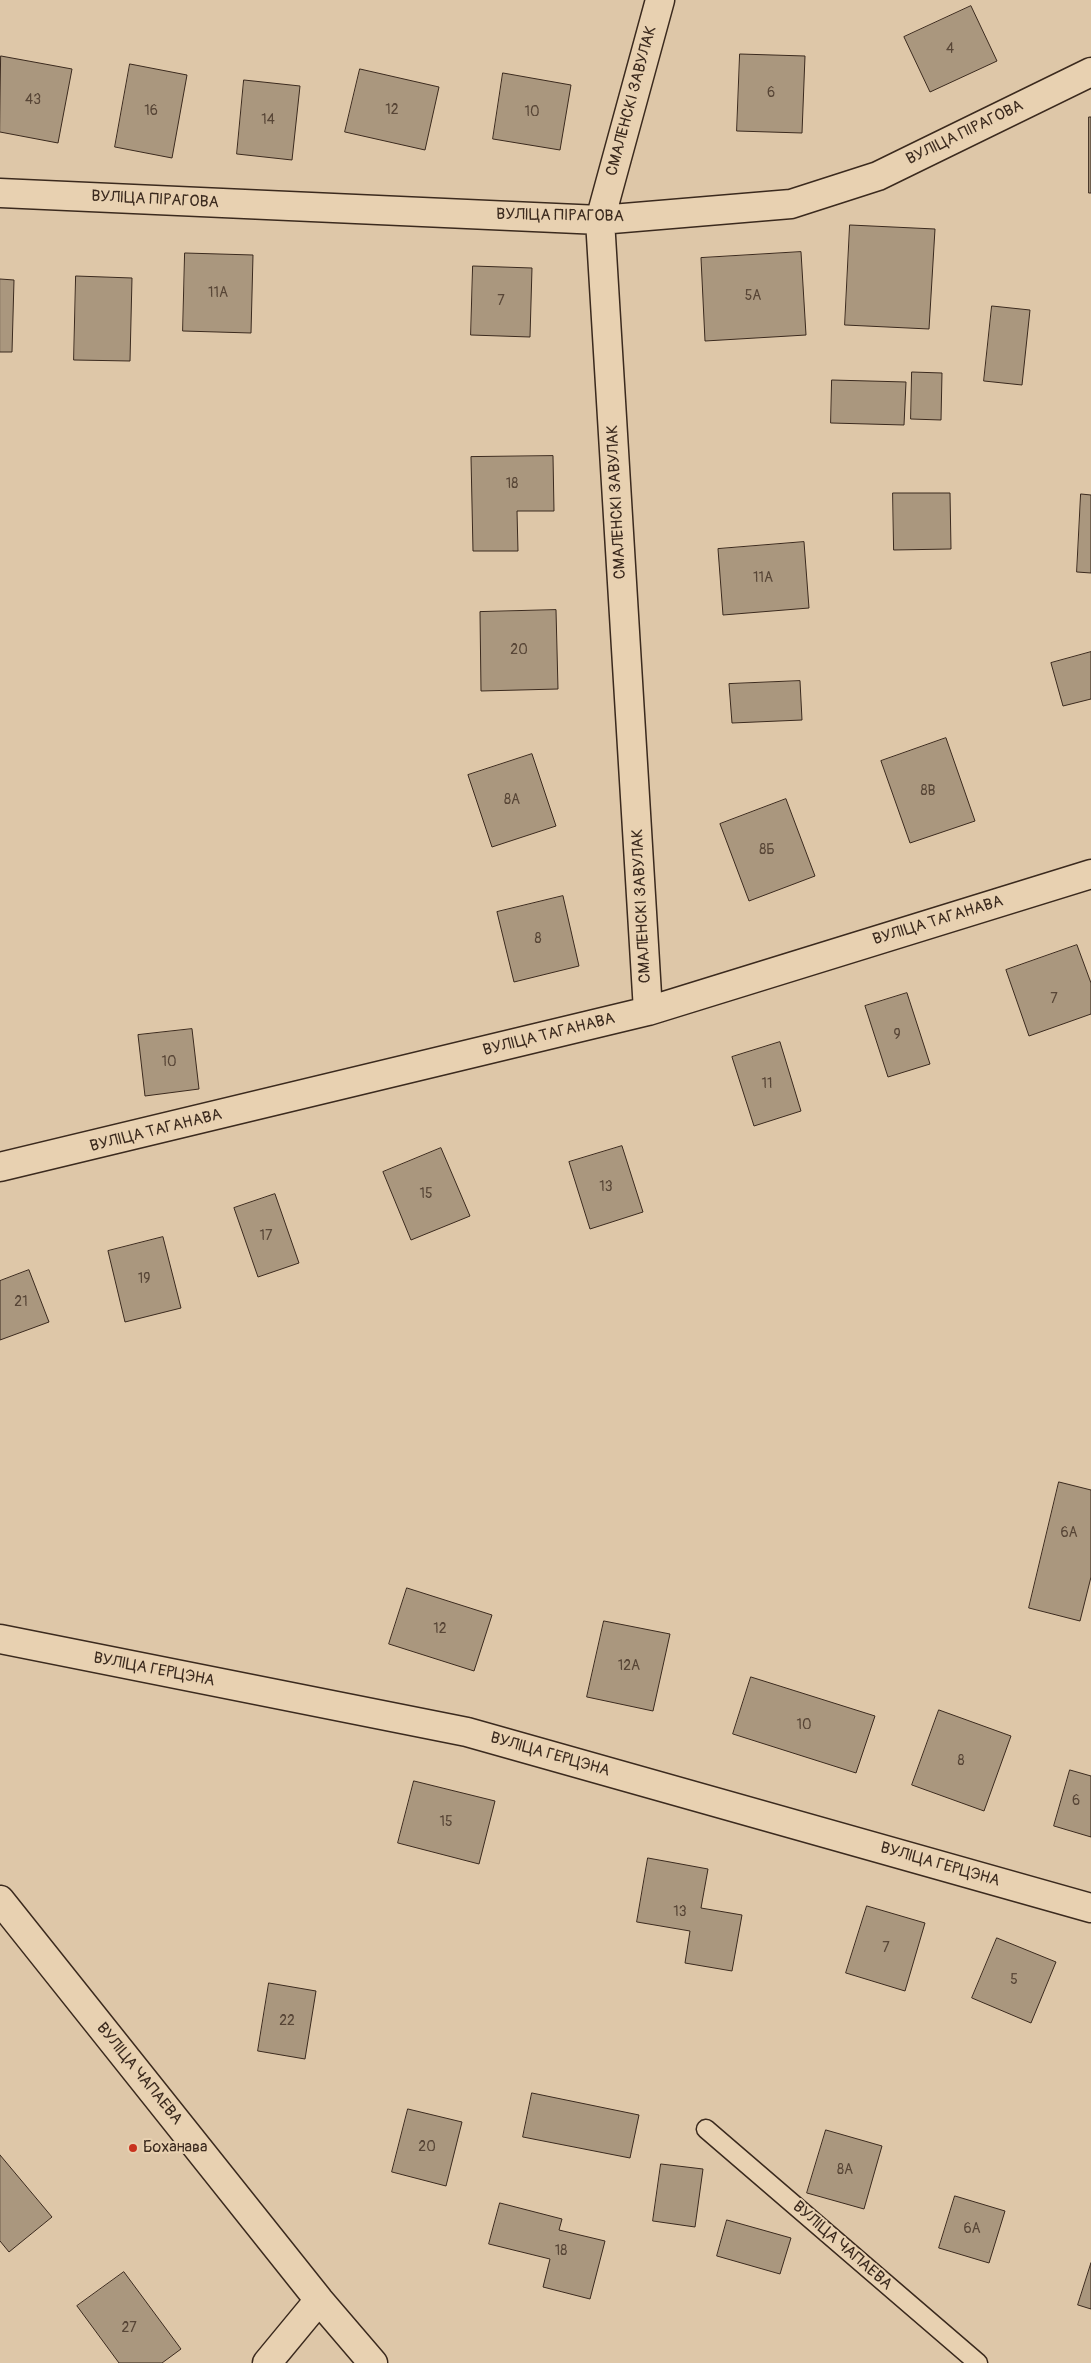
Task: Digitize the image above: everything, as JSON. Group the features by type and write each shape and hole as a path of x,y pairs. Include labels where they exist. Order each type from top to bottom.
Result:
{"street":[{"name":"СМАЛЕНСКІ ЗАВУЛАК","path":"648,1011 600,220 660,0"},
{"name":"ВУЛІЦА ПІРАГОВА","path":"0,193 600,220 791,204 878,176 1091,72"},
{"name":"ВУЛІЦА ТАГАНАВА","path":"0,1167 648,1011 1091,874"},
{"name":"ВУЛІЦА ГЕРЦЭНА","path":"0,1639 467,1732 1091,1908"},
{"name":"ВУЛІЦА ЧАПАЕВА","path":"0,1900 319,2300 373,2363"},
{"path":"267,2363 319,2300"}],"lane":[{"name":"ВУЛІЦА ЧАПАЕВА","path":"706,2129 978,2363"}],"building":[{"path":"971,6 997,61 930,92 904,37"},
{"path":"740,54 805,56 802,133 737,131"},
{"path":"1,56 72,69 58,143 0,132"},
{"path":"130,64 187,75 172,158 115,147"},
{"path":"360,69 439,87 425,150 345,132"},
{"path":"503,73 571,85 560,150 493,139"},
{"path":"244,80 300,86 292,160 237,154"},
{"path":"1089,117 1091,117 1091,193 1089,193"},
{"path":"850,225 935,229 929,329 845,325"},
{"path":"801,252 806,335 705,341 701,258"},
{"path":"185,253 253,255 251,333 183,331"},
{"path":"473,266 532,268 530,337 471,335"},
{"path":"76,276 132,278 130,361 74,360"},
{"path":"0,279 14,280 12,352 0,352"},
{"path":"992,306 1030,310 1022,385 984,381"},
{"path":"912,372 942,373 941,420 911,419"},
{"path":"832,380 906,382 904,425 831,423"},
{"path":"553,456 554,511 517,511 518,551 473,551 471,457"},
{"path":"893,493 950,493 951,549 894,550"},
{"path":"1081,494 1091,495 1091,573 1077,572"},
{"path":"804,542 809,608 723,615 718,549"},
{"path":"556,610 558,689 481,691 480,612"},
{"path":"1091,652 1091,699 1063,706 1051,663"},
{"path":"800,681 802,720 732,723 729,684"},
{"path":"946,738 975,821 910,843 881,761"},
{"path":"532,754 556,826 492,847 468,775"},
{"path":"786,799 815,876 749,901 720,824"},
{"path":"563,896 579,966 514,982 497,912"},
{"path":"1077,945 1091,983 1091,1014 1029,1036 1006,970"},
{"path":"907,993 930,1064 888,1077 865,1006"},
{"path":"192,1029 199,1089 145,1096 138,1035"},
{"path":"780,1042 801,1111 754,1126 732,1057"},
{"path":"622,1146 643,1212 590,1229 569,1162"},
{"path":"441,1148 470,1216 411,1240 383,1172"},
{"path":"275,1194 299,1263 258,1277 234,1208"},
{"path":"163,1237 181,1308 125,1322 108,1251"},
{"path":"29,1270 49,1322 0,1340 0,1281"},
{"path":"1059,1482 1091,1490 1091,1577 1080,1621 1029,1608"},
{"path":"407,1588 492,1615 474,1671 389,1644"},
{"path":"604,1621 670,1634 653,1711 587,1697"},
{"path":"751,1677 875,1716 856,1773 733,1734"},
{"path":"939,1710 1011,1736 984,1811 912,1785"},
{"path":"1070,1770 1091,1776 1091,1837 1054,1826"},
{"path":"414,1781 495,1801 479,1864 398,1843"},
{"path":"648,1858 708,1869 701,1908 742,1915 732,1971 685,1963 690,1931 637,1922"},
{"path":"867,1906 925,1923 905,1991 846,1973"},
{"path":"997,1938 1056,1962 1031,2023 972,1998"},
{"path":"269,1983 316,1991 305,2059 258,2051"},
{"path":"532,2093 639,2115 630,2158 523,2137"},
{"path":"408,2109 462,2122 446,2186 392,2172"},
{"path":"826,2130 882,2146 864,2209 807,2193"},
{"path":"0,2155 52,2217 9,2252 0,2241"},
{"path":"661,2164 703,2169 695,2227 653,2221"},
{"path":"955,2196 1005,2211 989,2263 939,2248"},
{"path":"500,2203 562,2219 559,2230 605,2241 590,2299 543,2287 550,2259 489,2244"},
{"path":"727,2220 791,2238 780,2274 717,2256"},
{"path":"1091,2263 1091,2309 1078,2305"},
{"path":"124,2272 181,2349 162,2363 119,2363 77,2306"}],"place":[{"name":"Боханава","path":"133,2148"}]}
